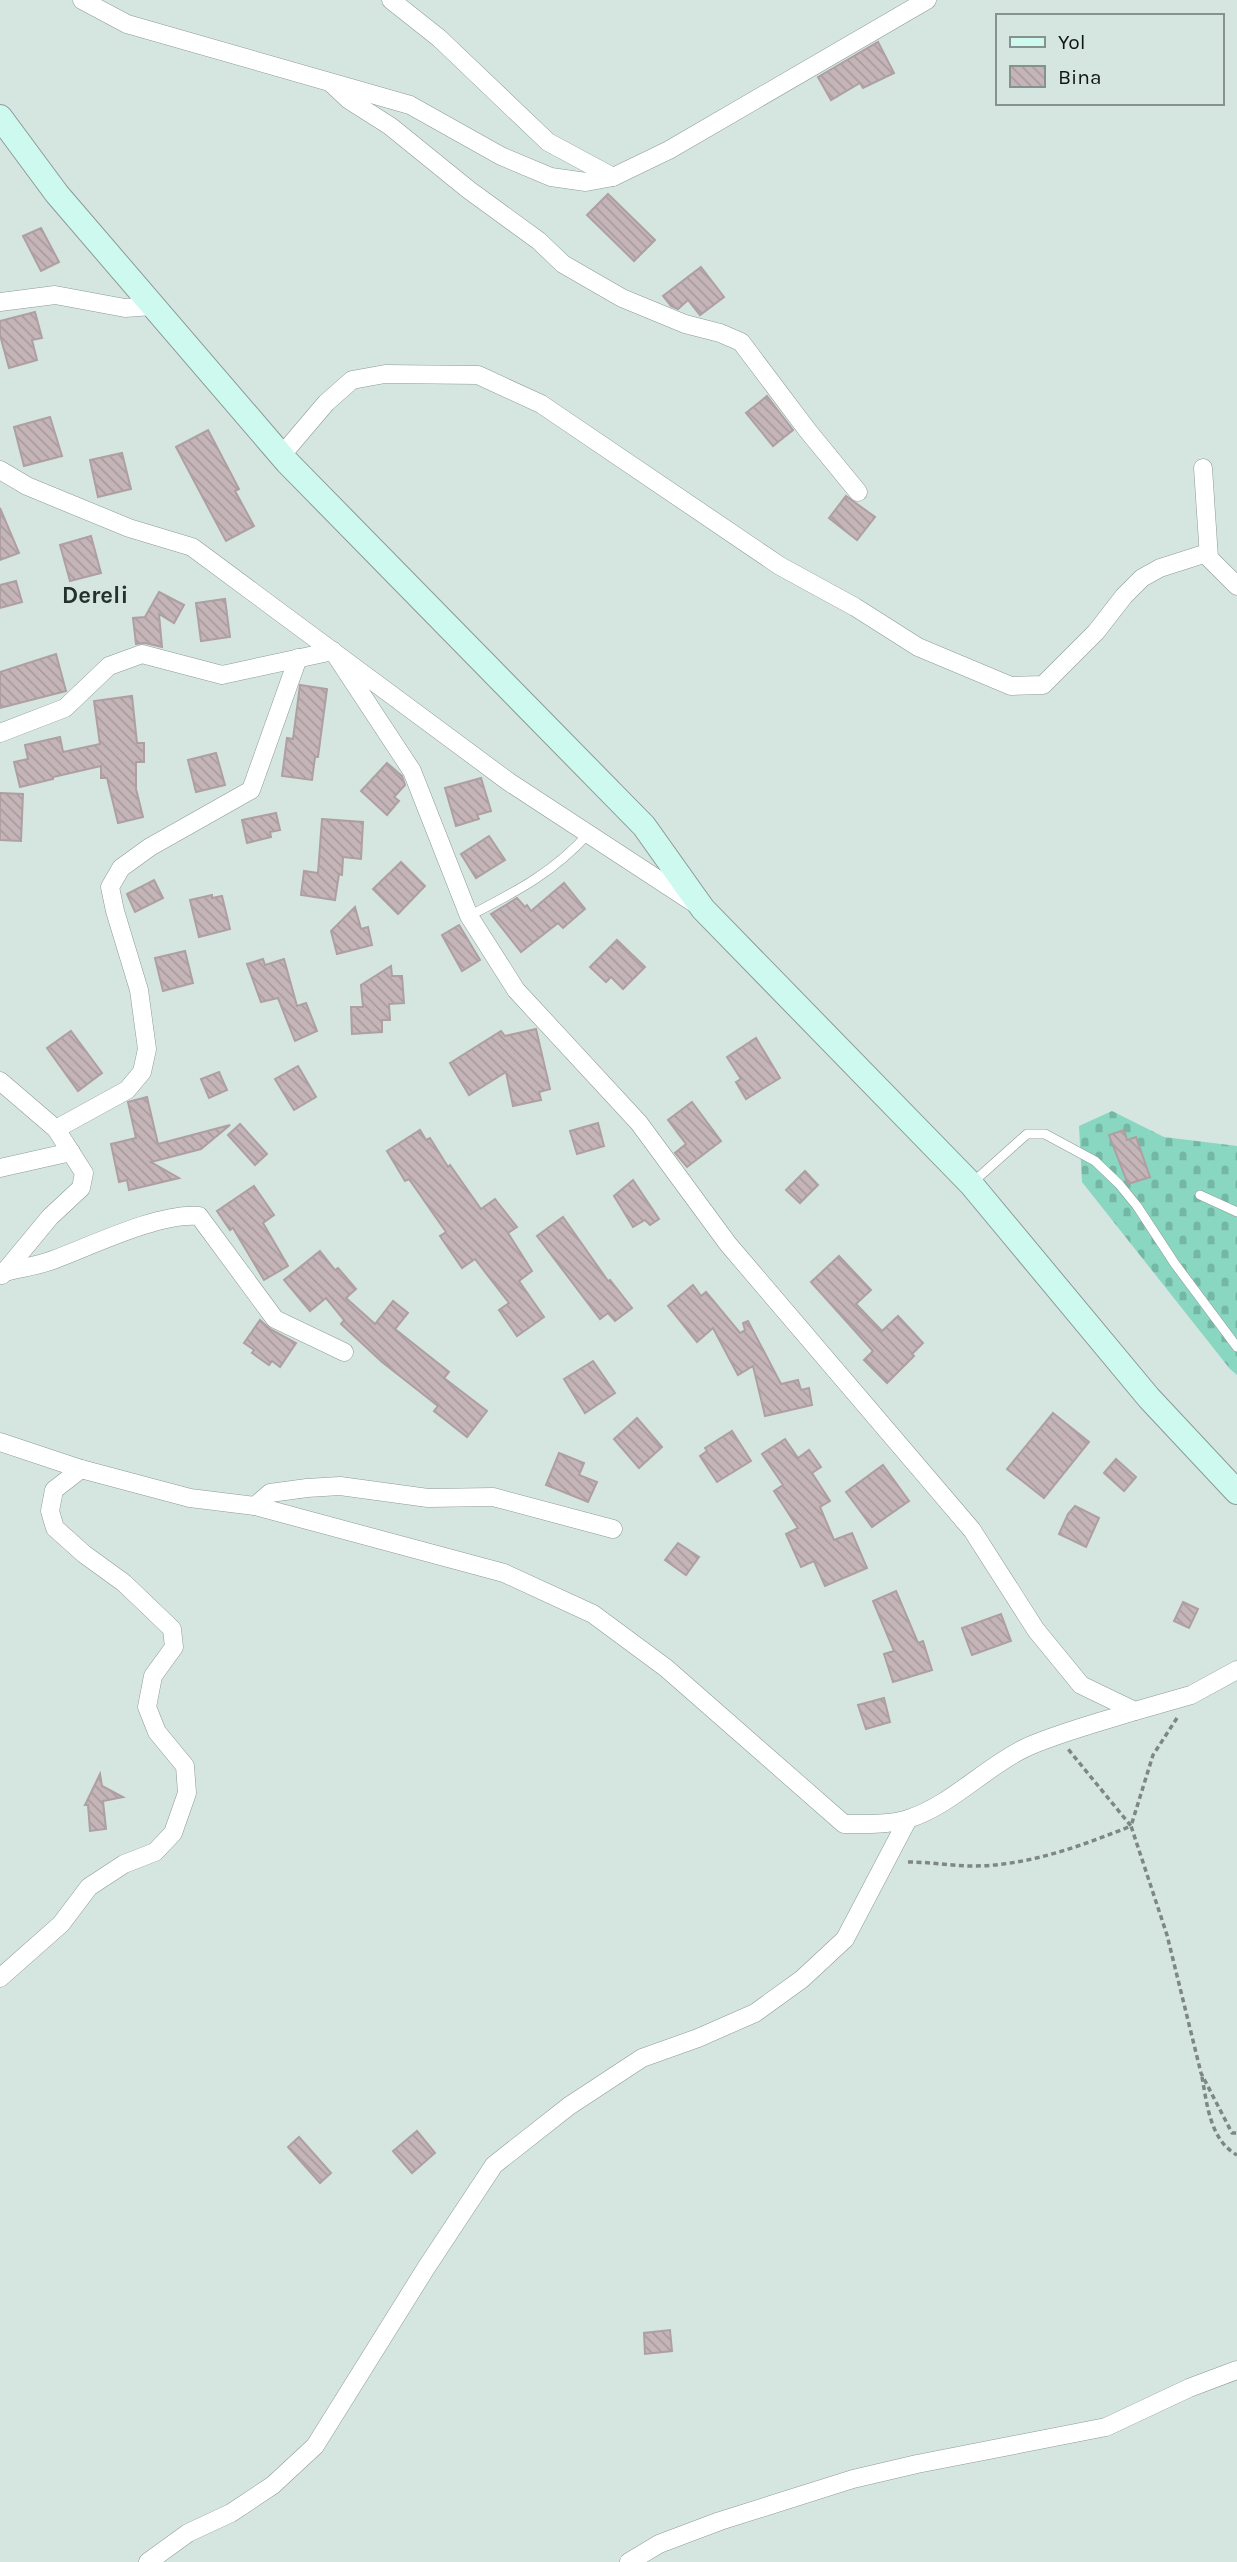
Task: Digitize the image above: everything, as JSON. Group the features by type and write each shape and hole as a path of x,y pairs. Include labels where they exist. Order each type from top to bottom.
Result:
{"street":[{"path":"82,0 127,24 410,105 500,156 551,177 586,182 613,177 669,150 927,0"},
{"path":"391,0 439,38 548,142 613,177"},
{"path":"329,82 349,100 390,125 469,190 539,241 563,264 622,298 685,324 720,333 741,342 858,492"},
{"path":"0,117 57,194 281,456 644,826 703,909 971,1184 1149,1398 1237,1492"},
{"path":"0,302 55,295 125,308 152,306"},
{"path":"281,456 326,403 352,380 385,374 478,375 541,404 780,566 855,607 918,647 1012,686 1042,685 1089,640 1142,578 1160,568 1208,553"},
{"path":"1203,468 1209,558 1237,586"},
{"path":"0,470 27,486 129,528 192,547 509,782 703,909"},
{"path":"0,733 65,708 109,666 142,654 222,675 333,651"},
{"path":"333,651 412,771 469,916 516,990 639,1123 728,1244 972,1530 1036,1630 1081,1685 1135,1711"},
{"path":"56,1129 127,1090 142,1072 147,1049 139,990 110,887 121,867 150,847 251,790 298,658"},
{"path":"0,1081 56,1129 84,1173 81,1188 50,1217 2,1275"},
{"path":"0,1168 71,1152"},
{"path":"2,1275 50,1261 144,1226 188,1215 199,1216 275,1319 344,1352"},
{"path":"0,1442 80,1469 190,1498 256,1506 504,1573 593,1614 666,1668 844,1824 876,1824 908,1819 957,1794 988,1769 1024,1748 1191,1695 1237,1670"},
{"path":"0,1978 61,1924 89,1886 124,1864 155,1852 173,1833 187,1793 185,1766 156,1732 147,1707 153,1676 174,1647 172,1629 124,1583 84,1554 55,1528 50,1511 54,1490 80,1469"},
{"path":"256,1506 270,1493 340,1486 428,1498 493,1497 613,1529"},
{"path":"148,2562 188,2533 231,2513 273,2485 315,2446 494,2165 569,2106 642,2058 698,2038 755,2013 802,1979 845,1940 908,1819"},
{"path":"629,2562 659,2544 708,2525 773,2502 853,2479 1106,2427 1189,2388 1237,2370"}],"lane":[{"path":"469,916 529,885 572,852 589,834"},
{"path":"971,1184 1027,1134 1045,1134 1095,1161 1137,1206 1175,1264 1237,1347"},
{"path":"1200,1195 1237,1212"}],"path":[{"path":"1131,1826 1153,1755 1191,1695"},
{"path":"1057,1737 1131,1826 1167,1936 1210,2120 1229,2151 1237,2155"},
{"path":"886,1861 970,1866 1016,1862 1061,1853 1131,1826"},
{"path":"1201,2073 1232,2133 1237,2133"}],"green space":[{"path":"1112,1111 1164,1137 1237,1146 1237,1375 1082,1182 1079,1126"}],"building":[{"path":"878,42 894,73 863,88 860,83 831,100 818,77"},
{"path":"608,194 655,240 634,261 587,215"},
{"path":"41,228 59,262 41,271 23,236"},
{"path":"701,267 724,297 700,315 688,300 678,309 671,306 663,296"},
{"path":"35,312 42,338 32,340 37,360 9,368 0,335 0,321"},
{"path":"767,396 793,430 773,446 746,413"},
{"path":"50,417 62,456 24,466 14,427"},
{"path":"208,430 239,489 235,491 254,526 226,541 176,447"},
{"path":"122,453 131,489 98,497 90,460"},
{"path":"846,496 875,517 857,540 829,518"},
{"path":"0,508 19,553 0,560"},
{"path":"91,536 101,573 70,581 60,545"},
{"path":"16,581 22,602 0,608 0,585"},
{"path":"159,592 184,605 174,623 159,614 162,647 136,644 133,618 145,617"},
{"path":"225,599 230,637 201,641 196,603"},
{"path":"56,654 66,691 0,708 0,672"},
{"path":"300,685 327,689 318,757 315,757 312,780 282,776 287,738 293,739"},
{"path":"132,696 137,743 144,743 144,762 136,762 136,789 143,817 118,823 107,778 101,778 101,766 20,787 14,762 28,759 25,745 60,737 63,752 100,744 94,701"},
{"path":"216,753 225,785 196,792 188,760"},
{"path":"387,763 402,776 405,785 394,797 399,801 387,815 361,791"},
{"path":"481,778 491,811 477,815 479,819 456,826 445,788"},
{"path":"0,793 23,794 21,841 0,840"},
{"path":"276,813 280,830 270,832 271,837 247,843 242,820"},
{"path":"322,819 363,822 361,859 343,857 342,875 339,874 335,900 301,895 304,871 318,873"},
{"path":"489,836 505,860 476,878 461,854"},
{"path":"401,862 425,886 398,914 373,889"},
{"path":"154,880 163,898 135,912 127,894"},
{"path":"564,883 585,909 563,928 558,923 521,952 491,914 517,898 531,911"},
{"path":"212,895 212,898 222,896 230,929 199,937 190,900"},
{"path":"355,907 361,929 368,927 372,945 337,954 331,931"},
{"path":"459,925 480,960 462,971 442,935"},
{"path":"617,940 645,967 623,989 611,977 606,982 590,967"},
{"path":"185,951 193,983 163,991 155,958"},
{"path":"263,959 265,965 284,959 297,1006 306,1003 317,1031 295,1041 278,998 261,1002 247,964"},
{"path":"391,966 392,976 402,976 404,1003 389,1004 390,1020 382,1020 382,1032 352,1034 351,1007 363,1007 361,985"},
{"path":"536,1029 550,1089 539,1092 541,1100 513,1106 506,1072 469,1095 450,1063 501,1031 505,1036"},
{"path":"71,1031 102,1073 78,1091 47,1048"},
{"path":"756,1038 780,1078 746,1099 736,1082 741,1079 727,1057"},
{"path":"298,1066 316,1097 294,1110 275,1079"},
{"path":"219,1072 227,1090 209,1098 201,1079"},
{"path":"147,1097 158,1144 230,1125 201,1149 151,1162 179,1178 129,1190 127,1180 119,1182 111,1144 136,1138 128,1102"},
{"path":"692,1102 721,1141 687,1167 675,1153 686,1144 668,1120"},
{"path":"598,1123 604,1146 577,1154 570,1131"},
{"path":"240,1124 267,1154 255,1165 228,1135"},
{"path":"420,1130 426,1140 430,1138 448,1167 450,1165 481,1209 495,1199 517,1227 508,1233 532,1271 519,1281 544,1317 517,1336 499,1310 509,1303 475,1259 462,1268 440,1236 446,1232 409,1179 405,1181 387,1151"},
{"path":"1124,1130 1127,1140 1136,1137 1150,1177 1128,1184 1109,1135"},
{"path":"805,1171 818,1185 800,1203 786,1190"},
{"path":"633,1180 659,1219 650,1225 645,1220 633,1227 614,1196"},
{"path":"254,1186 274,1215 263,1223 288,1266 264,1280 233,1228 230,1230 217,1211"},
{"path":"563,1217 608,1281 610,1280 632,1308 615,1321 608,1313 600,1319 537,1236"},
{"path":"320,1251 335,1270 338,1268 356,1289 346,1298 375,1324 393,1301 408,1313 395,1329 449,1372 444,1378 487,1411 467,1437 434,1411 438,1406 382,1362 341,1324 344,1320 326,1298 310,1311 284,1280"},
{"path":"839,1256 871,1290 856,1304 882,1331 898,1316 923,1343 887,1383 864,1360 873,1351 811,1282"},
{"path":"693,1285 701,1296 706,1292 740,1333 745,1330 743,1323 748,1321 781,1384 798,1380 801,1390 809,1388 812,1405 765,1416 753,1366 738,1375 713,1328 697,1342 668,1306"},
{"path":"260,1320 270,1329 296,1343 280,1367 272,1361 269,1365 252,1353 254,1350 244,1343"},
{"path":"593,1361 615,1393 585,1413 564,1379"},
{"path":"1053,1413 1089,1442 1044,1498 1007,1469"},
{"path":"637,1418 662,1447 639,1468 614,1439"},
{"path":"732,1431 751,1461 717,1482 700,1456 707,1451 705,1448"},
{"path":"785,1439 798,1458 809,1450 821,1467 812,1473 830,1501 820,1507 834,1540 852,1533 867,1568 825,1586 814,1561 801,1567 786,1534 798,1528 774,1491 783,1485 762,1454"},
{"path":"559,1453 584,1463 579,1475 597,1482 588,1502 546,1485"},
{"path":"1116,1459 1136,1477 1124,1491 1104,1473"},
{"path":"883,1465 909,1501 872,1527 846,1492"},
{"path":"1075,1506 1099,1518 1086,1547 1059,1534 1068,1514"},
{"path":"678,1543 699,1557 686,1575 665,1560"},
{"path":"896,1591 918,1643 923,1641 932,1670 893,1682 884,1654 894,1651 873,1601"},
{"path":"1183,1602 1198,1609 1189,1628 1174,1621"},
{"path":"1001,1614 1011,1641 972,1655 962,1628"},
{"path":"884,1698 890,1722 866,1729 858,1705"},
{"path":"100,1774 102,1786 123,1797 103,1801 106,1829 90,1831 88,1805 85,1805"},
{"path":"417,2131 435,2153 412,2173 393,2151"},
{"path":"299,2137 331,2173 320,2183 288,2147"},
{"path":"670,2330 672,2351 645,2354 644,2333"}],"district":[{"name":"Dereli","path":"95,595"}]}
